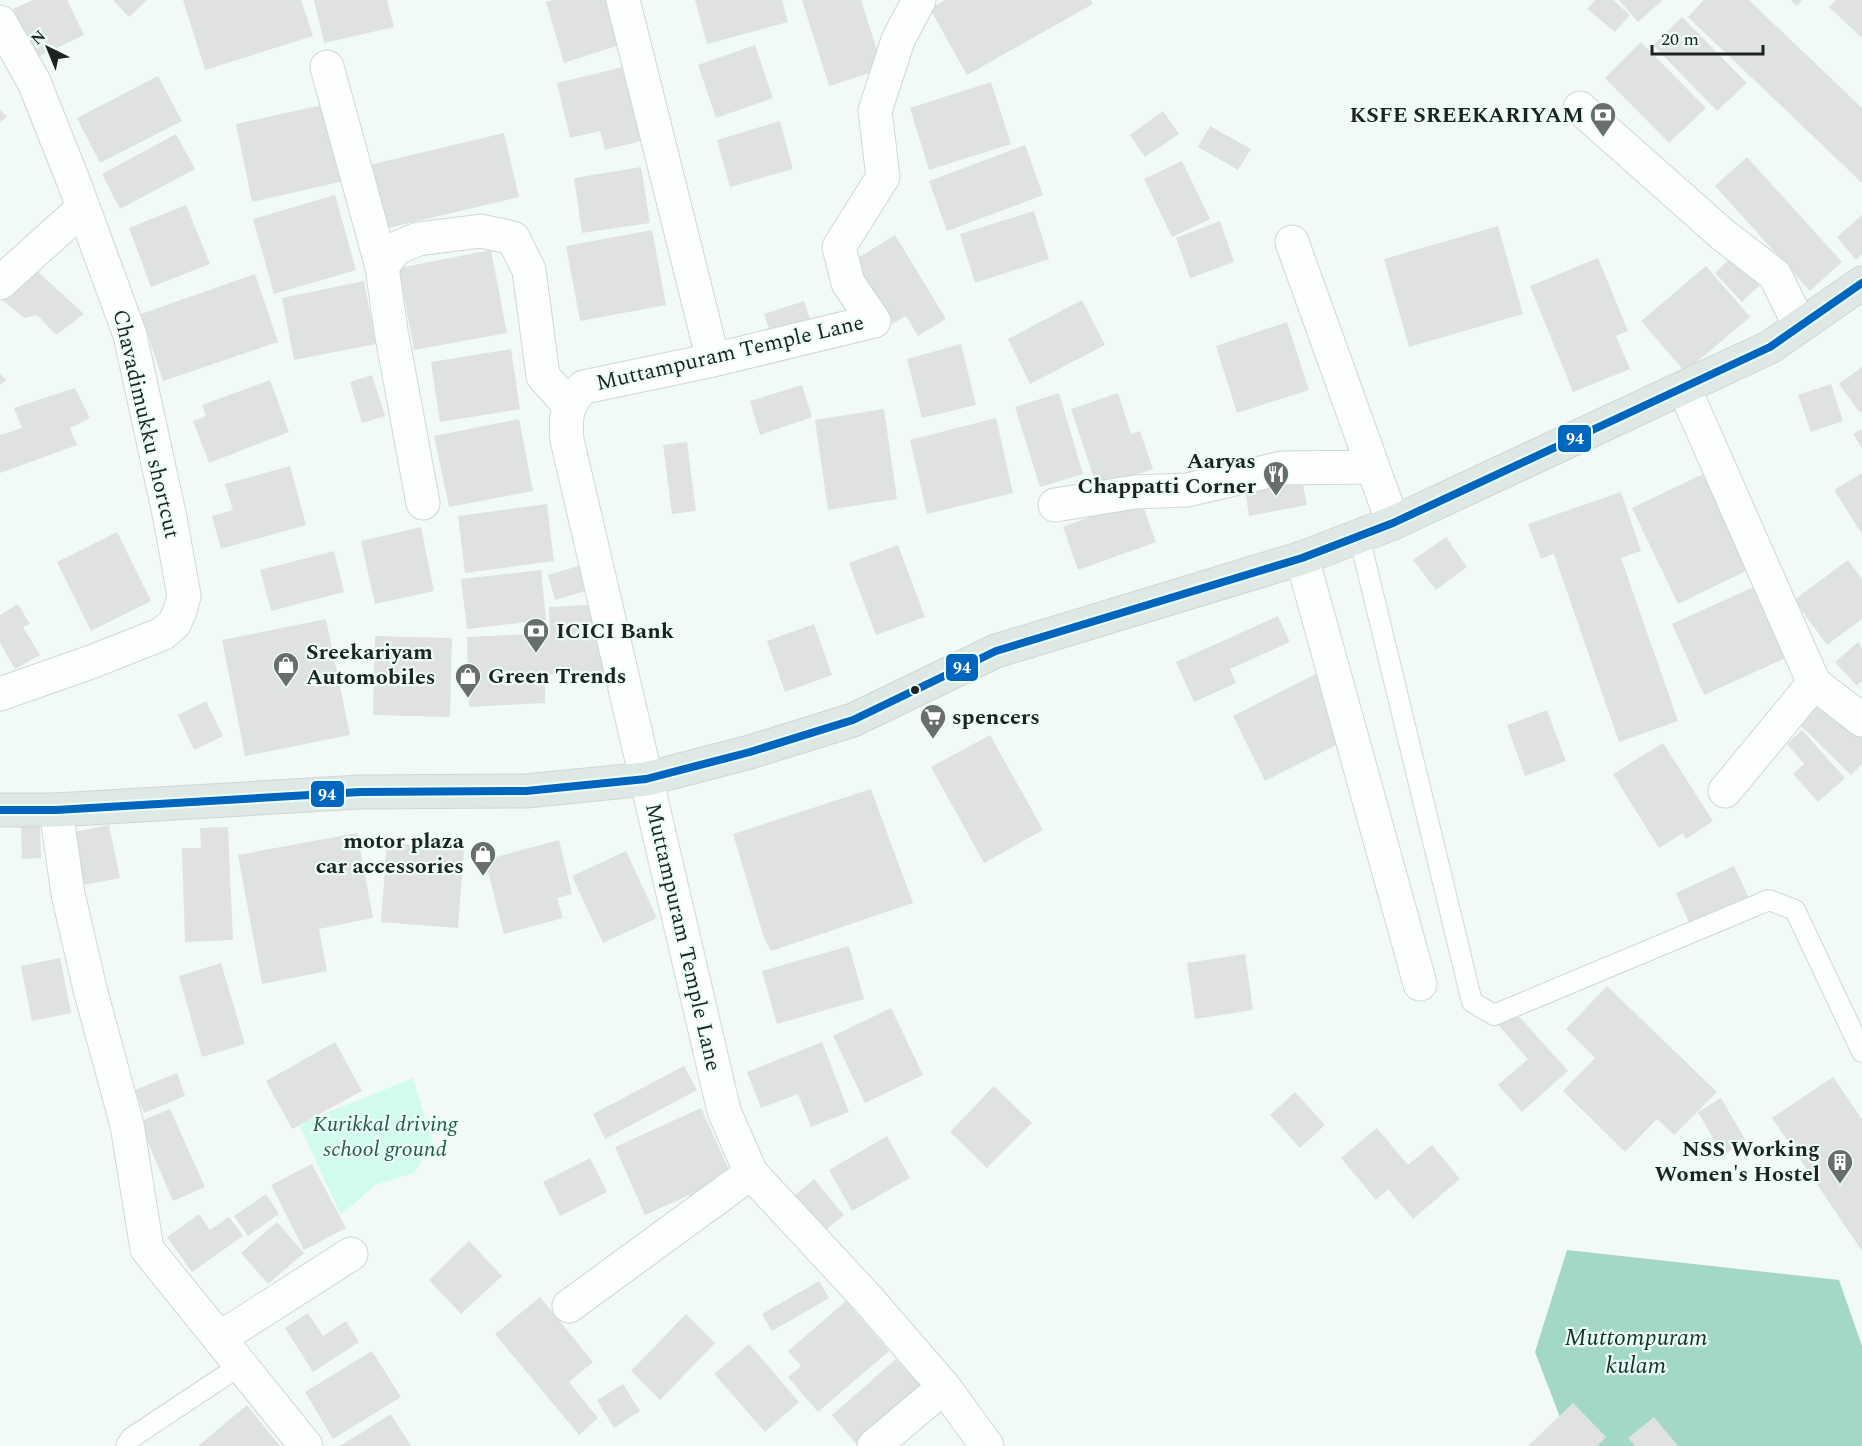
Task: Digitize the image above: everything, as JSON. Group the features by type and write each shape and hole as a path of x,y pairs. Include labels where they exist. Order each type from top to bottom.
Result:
{"main road":[{"path":"0,810 56,810 360,792 526,791 646,779 750,752 853,720 996,651 1302,558 1393,523 1770,347 1860,287"}],"street":[{"path":"623,0 713,360"},
{"name":"Muttampuram Temple Lane","path":"919,0 898,40 875,111 883,177 839,247 848,284 874,321 713,360 584,387 569,405 566,420 567,440 724,1112 751,1173 868,1299 944,1387 987,1446"},
{"name":"Chavadimukku shortcut","path":"0,22 33,82 83,207 130,335 170,518 184,596 174,624 162,634 0,694"},
{"path":"327,67 382,267 391,331 423,503"},
{"path":"1580,108 1722,234 1775,275 1800,326"},
{"path":"0,283 83,207"},
{"path":"382,267 395,249 418,239 481,231 513,238 529,270 543,376 569,405"},
{"path":"1292,243 1393,523"},
{"path":"1684,388 1814,683 1862,720"},
{"path":"1055,505 1136,492 1187,490 1282,468 1373,467"},
{"path":"1302,558 1420,984"},
{"path":"1725,791 1814,683"},
{"path":"56,810 68,894 90,989 127,1125 147,1249 306,1446"},
{"path":"569,1306 751,1173"},
{"path":"220,1338 351,1254"},
{"path":"874,1446 944,1387"}],"lane":[{"path":"1359,536 1472,1002 1494,1016 1769,900 1795,910 1862,1052"},
{"path":"126,1446 131,1438 241,1365"}],"green space":[{"name":"Kurikkal driving school ground","path":"413,1078 433,1144 414,1173 375,1185 341,1215 299,1124"}],"water":[{"name":"Muttompuram kulam","path":"1567,1250 1839,1280 1862,1346 1862,1446 1571,1446 1535,1352"}],"building":[{"path":"33,0 67,0 84,35 36,58 13,9"},
{"path":"113,0 147,0 129,17"},
{"path":"183,0 301,0 313,36 205,70"},
{"path":"314,0 387,0 394,27 324,43"},
{"path":"611,0 622,44 564,63 546,2"},
{"path":"695,0 782,0 788,22 707,44"},
{"path":"802,0 861,0 883,69 829,86"},
{"path":"945,0 1091,0 1093,4 967,75 930,9"},
{"path":"1595,0 1613,0 1630,15 1615,32 1587,9"},
{"path":"1619,0 1663,0 1638,22"},
{"path":"1704,0 1749,0 1862,108 1862,183 1688,17"},
{"path":"1791,0 1802,0 1797,6"},
{"path":"1836,0 1862,0 1862,38 1829,7"},
{"path":"1682,17 1747,83 1717,111 1653,45"},
{"path":"1641,42 1706,108 1669,143 1605,78"},
{"path":"755,45 773,98 716,118 698,65"},
{"path":"627,66 645,140 605,150 600,131 570,138 557,83"},
{"path":"158,76 182,121 100,163 77,118"},
{"path":"991,82 1011,144 929,170 910,108"},
{"path":"327,104 344,181 252,202 236,124"},
{"path":"0,109 7,117 0,122"},
{"path":"1163,111 1179,134 1145,157 1130,135"},
{"path":"780,121 793,169 730,187 717,140"},
{"path":"1210,126 1251,149 1238,170 1198,147"},
{"path":"504,133 519,197 384,229 369,165"},
{"path":"176,134 195,169 120,209 102,174"},
{"path":"1025,145 1043,195 947,231 929,181"},
{"path":"1747,157 1842,262 1810,291 1715,186"},
{"path":"1182,161 1210,219 1172,237 1144,179"},
{"path":"641,167 650,223 582,233 574,178"},
{"path":"335,195 356,270 274,294 253,219"},
{"path":"186,205 210,264 151,287 129,228"},
{"path":"1034,211 1049,259 975,283 960,234"},
{"path":"1862,215 1862,254 1856,260 1837,237"},
{"path":"1220,221 1234,262 1190,278 1176,238"},
{"path":"1498,226 1523,314 1409,347 1384,259"},
{"path":"652,230 666,305 580,321 566,246"},
{"path":"895,235 946,319 918,336 906,316 887,327 848,264"},
{"path":"491,250 507,333 414,350 399,268"},
{"path":"1734,255 1761,284 1742,302 1715,273"},
{"path":"1598,258 1628,331 1616,336 1630,369 1573,392 1530,286"},
{"path":"1706,266 1750,317 1685,372 1641,321"},
{"path":"34,268 84,314 56,335 37,315 24,318 0,298"},
{"path":"255,274 278,342 163,381 141,314"},
{"path":"364,281 376,344 294,360 282,298"},
{"path":"1082,300 1105,345 1030,384 1008,339"},
{"path":"804,301 813,328 773,340 764,314"},
{"path":"1287,322 1309,390 1237,413 1216,346"},
{"path":"961,344 976,405 922,418 907,359"},
{"path":"511,349 520,409 440,422 431,362"},
{"path":"1862,367 1862,411 1860,413 1839,384"},
{"path":"0,373 6,380 0,385"},
{"path":"372,375 385,416 362,423 350,382"},
{"path":"270,380 289,432 209,463 193,421 206,416 202,405"},
{"path":"1831,384 1843,421 1811,432 1798,395"},
{"path":"802,385 812,417 760,435 750,401"},
{"path":"75,388 90,418 70,428 77,445 0,473 0,435 22,428 14,408"},
{"path":"1059,393 1083,474 1040,487 1015,407"},
{"path":"1118,393 1131,434 1140,431 1153,469 1097,488 1071,409"},
{"path":"884,409 897,499 828,510 815,420"},
{"path":"996,418 1013,493 927,514 910,440"},
{"path":"519,419 533,491 449,507 434,436"},
{"path":"1862,429 1862,448 1853,434"},
{"path":"687,442 696,511 672,514 663,445"},
{"path":"290,466 306,525 221,549 212,516 233,510 225,484"},
{"path":"1705,473 1750,569 1678,604 1632,508"},
{"path":"1862,473 1862,534 1834,490"},
{"name":"Aaryas Chappatti Corner","path":"1302,479 1307,505 1249,516 1245,489"},
{"path":"1621,492 1641,551 1621,558 1678,721 1619,742 1554,554 1541,559 1528,524"},
{"path":"1140,498 1156,542 1078,570 1063,527"},
{"path":"547,504 554,561 465,573 458,516"},
{"path":"421,527 434,591 375,604 361,541"},
{"path":"117,532 151,601 91,631 57,562"},
{"path":"1446,537 1467,567 1436,590 1413,560"},
{"path":"898,545 925,617 876,635 849,563"},
{"path":"334,551 344,592 271,611 260,570"},
{"path":"1848,560 1862,579 1862,619 1827,645 1794,600"},
{"path":"585,564 593,589 555,600 548,575"},
{"path":"541,570 546,620 467,629 461,579"},
{"path":"1758,585 1790,656 1704,695 1672,624"},
{"path":"18,604 30,624 23,627 40,655 15,669 0,643 0,615"},
{"name":"ICICI Bank","path":"603,604 605,672 545,675 545,703 469,707 467,637 550,633 549,607"},
{"path":"1278,616 1290,642 1230,669 1236,683 1194,702 1176,662"},
{"name":"Sreekariyam Automobiles","path":"326,619 350,735 245,756 222,640"},
{"path":"814,624 832,675 785,692 767,641"},
{"path":"375,636 452,638 450,717 373,715"},
{"path":"1858,642 1862,648 1862,681 1857,686 1835,662"},
{"path":"1320,672 1352,737 1265,781 1233,716"},
{"path":"1820,691 1829,704 1862,737 1862,764 1851,775 1793,718"},
{"path":"206,701 223,736 194,750 178,715"},
{"path":"1547,710 1566,761 1525,776 1507,725"},
{"path":"1802,730 1845,778 1818,802 1793,774 1804,764 1787,744"},
{"path":"990,735 1043,830 984,863 931,767"},
{"path":"1663,743 1713,821 1686,839 1683,833 1659,848 1613,774"},
{"path":"871,789 913,903 771,951 764,938 733,834"},
{"path":"109,825 120,878 79,886 69,833"},
{"path":"40,826 41,858 22,859 21,827"},
{"path":"228,827 233,940 185,942 182,848 201,848 200,828"},
{"path":"357,833 373,918 319,929 327,971 262,984 238,855"},
{"path":"559,840 572,894 557,898 563,918 504,934 485,860"},
{"path":"387,843 464,849 458,928 381,922"},
{"path":"626,851 657,918 603,943 572,876"},
{"path":"1734,866 1753,907 1694,934 1676,893"},
{"path":"849,946 864,999 777,1024 762,971"},
{"path":"1245,954 1253,1010 1195,1019 1187,963"},
{"path":"60,958 71,1013 32,1021 21,966"},
{"path":"221,963 245,1044 202,1057 179,976"},
{"path":"1607,986 1717,1092 1674,1135 1657,1119 1625,1152 1563,1091 1595,1058 1566,1029"},
{"path":"1508,1004 1568,1071 1522,1112 1498,1085 1528,1059 1492,1018"},
{"path":"891,1008 923,1075 865,1103 833,1036"},
{"path":"335,1042 362,1091 292,1129 266,1081"},
{"path":"822,1042 849,1112 811,1127 798,1094 761,1108 747,1072"},
{"path":"684,1066 697,1090 605,1139 593,1114"},
{"path":"177,1073 185,1096 144,1113 135,1090"},
{"name":"NSS Working Women's Hostel","path":"1833,1077 1862,1119 1862,1251 1772,1118"},
{"path":"994,1086 1032,1123 987,1168 950,1132"},
{"path":"1295,1092 1325,1125 1300,1148 1270,1115"},
{"path":"1721,1098 1746,1141 1723,1155 1698,1112"},
{"path":"701,1108 735,1183 693,1202 689,1195 645,1215 615,1147"},
{"path":"170,1109 205,1187 173,1201 139,1122"},
{"path":"1377,1128 1408,1165 1432,1145 1460,1179 1413,1219 1388,1189 1376,1200 1341,1158"},
{"path":"887,1136 910,1178 852,1211 829,1170"},
{"path":"590,1158 607,1192 560,1216 543,1182"},
{"path":"312,1164 346,1228 304,1250 271,1185"},
{"path":"814,1179 844,1215 822,1233 793,1197"},
{"path":"266,1194 279,1214 248,1236 234,1216"},
{"path":"199,1214 210,1230 229,1217 243,1236 192,1272 167,1237"},
{"path":"277,1222 304,1253 268,1284 241,1253"},
{"path":"469,1241 502,1276 461,1314 429,1280"},
{"path":"819,1281 829,1298 772,1331 762,1314"},
{"path":"540,1297 593,1362 569,1382 598,1418 579,1435 495,1334"},
{"path":"846,1301 889,1351 818,1412 788,1377 801,1366 788,1351"},
{"path":"308,1313 323,1336 346,1321 359,1342 313,1372 285,1328"},
{"path":"686,1314 715,1343 660,1400 631,1371"},
{"path":"749,1344 799,1402 765,1432 714,1374"},
{"path":"372,1351 401,1397 333,1439 305,1392"},
{"path":"896,1359 926,1392 858,1446 832,1415"},
{"path":"623,1384 640,1411 614,1428 597,1400"},
{"path":"1573,1403 1606,1437 1597,1446 1528,1446"},
{"path":"247,1405 280,1446 198,1446"},
{"path":"391,1414 411,1446 340,1446"},
{"path":"1654,1417 1678,1446 1635,1446 1628,1438"}],"transit line":[{"name":"94","path":"0,810 56,810 360,792 526,791 646,779 750,752 853,720 996,651 1302,558 1393,523 1770,347 1862,283"}],"place":[{"name":"KSFE SREEKARIYAM","path":"1603,138"},
{"name":"Aaryas Chappatti Corner","path":"1276,497"},
{"name":"ICICI Bank","path":"536,654"},
{"name":"Sreekariyam Automobiles","path":"286,688"},
{"name":"Green Trends","path":"468,699"},
{"name":"spencers","path":"933,740"},
{"name":"motor plaza car accessories","path":"483,877"},
{"name":"NSS Working Women's Hostel","path":"1840,1185"}]}
